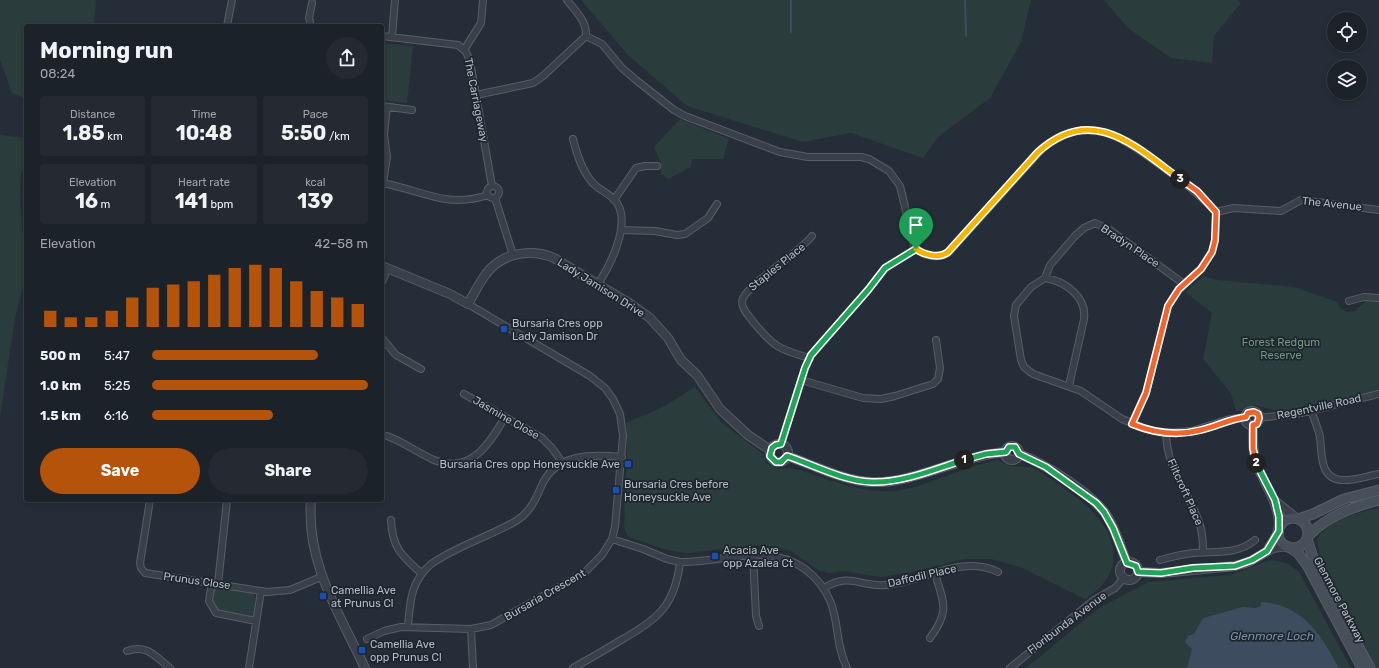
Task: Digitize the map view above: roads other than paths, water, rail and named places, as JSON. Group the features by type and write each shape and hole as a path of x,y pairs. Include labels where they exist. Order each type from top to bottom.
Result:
{"main road":[{"path":"1379,490 1344,499 1313,514 1287,519 1279,530 1280,540 1288,547 1302,545 1325,521 1357,507 1379,500"},
{"path":"1297,518 1305,524 1308,538"},
{"name":"Glenmore Parkway","path":"1308,538 1318,573 1370,668"},
{"name":"Glenmore Parkway","path":"1288,547 1298,553 1305,562 1362,668"}],"street":[{"path":"227,24 232,0"},
{"path":"392,37 395,0"},
{"path":"464,50 481,23 483,0"},
{"path":"476,95 533,83 543,76 586,36 584,21 567,0"},
{"path":"310,24 309,18 312,3"},
{"name":"The Carriageway","path":"384,36 454,45 464,50 470,61 492,186"},
{"path":"586,36 602,44 622,68 674,110 685,116 780,152 808,157 861,157 869,159 889,171 900,186 916,249 925,254 940,256 946,254 1042,149 1060,137 1083,130 1109,133 1128,142 1197,191 1216,212 1215,240 1210,256 1198,272 1184,284 1173,297 1167,309 1146,393 1132,424"},
{"path":"384,176 387,157 384,134 385,106 412,110"},
{"path":"573,139 578,158 590,180 614,200 620,212 621,230 610,264 598,284"},
{"path":"614,200 636,168 657,166"},
{"path":"384,183 450,200 467,200 488,195 495,198 513,255"},
{"path":"488,195 488,189 492,186 496,187 499,192 495,198"},
{"name":"The Avenue","path":"1216,212 1234,208 1281,211 1299,200 1379,210"},
{"path":"621,230 656,230 677,235 685,234 708,218 717,204"},
{"name":"Bradyn Place","path":"1045,278 1050,265 1075,236 1084,228 1095,223 1105,227 1184,284"},
{"name":"Staples Place","path":"809,358 780,349 770,342 745,310 740,299 748,290 804,247 812,236"},
{"path":"781,444 809,358 821,342 868,290 885,268 916,249"},
{"name":"Lady Jamison Drive","path":"468,304 486,273 498,262 513,255 534,253 550,256 629,303 656,324 668,338 681,360 697,374 720,409 748,435 770,450"},
{"name":"Bursaria Crescent","path":"367,639 392,628 408,626 471,628 487,626 500,621 584,572 602,556 612,539 616,521 622,457 622,421 613,399 605,388 590,376 468,304 385,267"},
{"path":"1069,386 1085,309 1078,296 1061,283 1045,278 1032,287 1014,308 1021,360 1024,367 1030,372 1069,386 1087,395 1119,417 1132,424 1149,430 1166,433 1197,431 1230,420 1246,417 1248,413 1252,411 1256,412 1259,418 1257,424 1253,425 1247,423 1246,417"},
{"path":"1350,301 1364,297 1379,298"},
{"path":"384,340 396,355 420,369"},
{"path":"801,380 852,396 875,399 900,395 933,384 940,380 936,340"},
{"name":"Jasmine Close","path":"464,394 545,441 562,462"},
{"name":"Regentville Road","path":"1259,418 1281,416 1311,410 1379,394"},
{"path":"1311,410 1320,438 1322,458 1329,474 1337,479 1343,480 1379,474"},
{"path":"388,436 436,460 446,463 460,462 472,458 484,450 505,417"},
{"path":"1253,425 1253,448 1256,462 1275,500 1279,517 1279,530 1267,551"},
{"name":"Flitcroft Place","path":"1166,433 1170,462 1200,524 1203,552"},
{"path":"781,444 776,445 770,450 770,456 776,462 781,462 787,456"},
{"path":"781,444 786,448 787,456"},
{"path":"787,456 852,479 879,482 899,479 982,454 1006,452 1009,447 1013,446 1017,448 1019,454 1046,467 1096,503 1110,522 1127,563 1136,566 1138,572 1134,579 1129,580 1124,578 1121,574 1121,569 1127,563"},
{"path":"408,626 411,594 421,572 438,559 522,516 533,503 547,476 562,462 587,455 622,457"},
{"path":"1275,500 1287,512 1297,518"},
{"name":"Prunus Close","path":"150,502 140,563 142,570 149,574 261,591 285,591 322,577"},
{"path":"227,502 215,583 209,601 210,606 216,613 256,621"},
{"path":"311,502 312,542 322,577 365,668"},
{"path":"391,520 392,536 398,549 421,572"},
{"path":"612,539 667,559 680,562 753,554 772,555 794,562 808,571 824,588 834,611 837,641 847,668"},
{"path":"1160,560 1186,554 1238,550 1255,540"},
{"path":"1138,572 1161,573 1193,568 1235,566 1252,560 1267,551 1288,547"},
{"path":"753,554 756,616 759,626"},
{"path":"573,668 643,628 655,619 666,607 674,593 680,562"},
{"name":"Daffodil Place","path":"824,588 841,580 883,585 899,583 975,565 988,567 998,572"},
{"path":"930,638 940,625 944,612 943,602 935,574"},
{"name":"Floribunda Avenue","path":"1010,668 1094,600 1115,588 1124,578"},
{"path":"249,668 261,591"},
{"path":"471,628 473,668"},
{"path":"127,651 137,648 144,648 170,668"}],"water":[{"name":"Glenmore Loch","path":"1261,602 1276,604 1288,609 1309,623 1325,644 1339,668 1187,668 1192,649 1185,642 1188,636 1194,634 1203,618 1243,607 1256,608 1261,606"}],"waterway":[{"path":"791,0 791,32"},
{"path":"965,0 966,36"}],"place":[{"name":"Bursaria Cres opp Lady Jamison Dr","path":"504,329"},
{"name":"Bursaria Cres opp Honeysuckle Ave","path":"628,464"},
{"name":"Bursaria Cres before Honeysuckle Ave","path":"616,490"},
{"name":"Acacia Ave opp Azalea Ct","path":"715,556"},
{"name":"Camellia Ave at Prunus Cl","path":"323,596"},
{"name":"Camellia Ave opp Prunus Cl","path":"362,650"}],"park label":[{"name":"Forest Redgum Reserve","path":"1281,348"}]}
